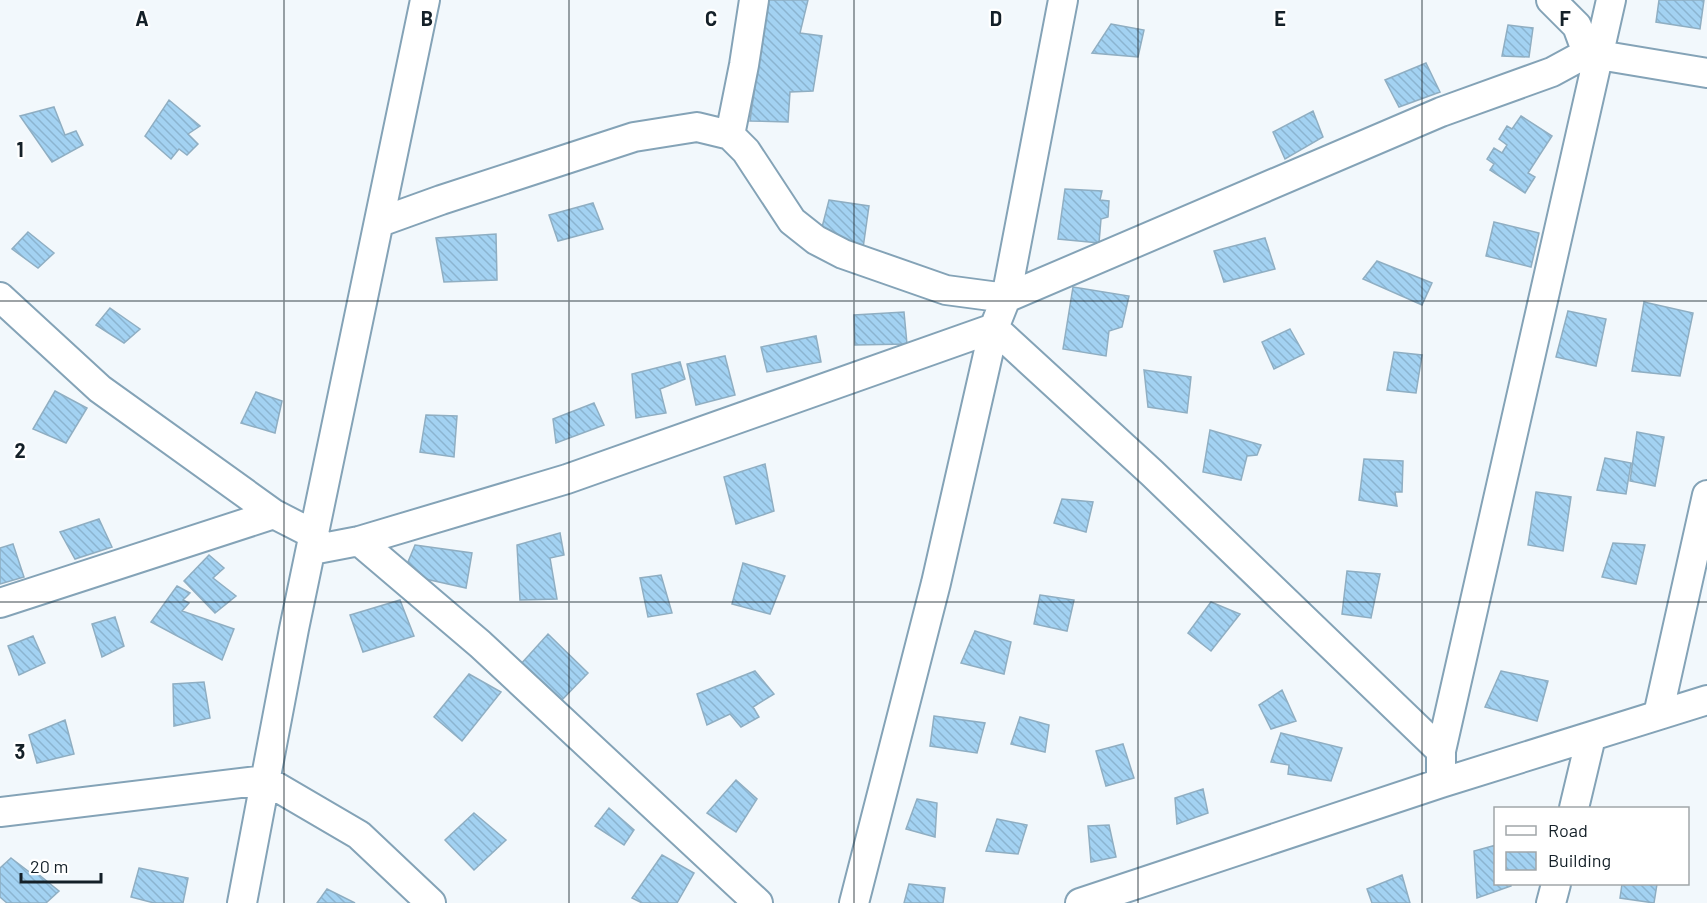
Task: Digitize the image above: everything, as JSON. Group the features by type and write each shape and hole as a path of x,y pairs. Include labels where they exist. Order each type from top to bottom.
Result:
{"street":[{"path":"242,903 313,542 425,0"},
{"path":"730,135 754,0"},
{"path":"854,903 936,583 994,328 1006,298 1063,0"},
{"path":"1551,0 1576,26 1593,54"},
{"path":"1441,783 1441,751 1593,54 1611,0"},
{"path":"380,222 634,137 697,127 730,135 746,151 792,221 816,240 843,254 946,291 1006,298 1420,120 1552,72 1593,54 1707,73"},
{"path":"0,297 100,389 313,542 359,541 567,479 994,328"},
{"path":"994,328 1152,473 1441,751"},
{"path":"1658,715 1707,495"},
{"path":"0,603 274,514"},
{"path":"359,541 480,644 758,903"},
{"path":"1080,903 1441,783 1707,700"},
{"path":"1574,807 1591,737"},
{"path":"0,812 265,780 358,835 431,903"},
{"path":"1551,903 1556,885"}],"building":[{"path":"767,0 808,0 800,33 822,36 813,91 790,92 788,122 750,121"},
{"path":"1659,0 1704,0 1700,29 1656,22"},
{"path":"1111,24 1144,30 1138,57 1092,53"},
{"path":"1508,25 1533,28 1529,57 1502,56"},
{"path":"1426,63 1440,92 1399,107 1385,80"},
{"path":"169,100 200,126 188,134 198,144 187,155 179,149 171,159 145,136"},
{"path":"54,107 65,135 76,131 83,145 52,162 20,116"},
{"path":"1313,111 1323,137 1285,159 1273,132"},
{"path":"1521,116 1552,136 1528,173 1535,177 1525,193 1490,170 1494,164 1487,159 1494,148 1502,153 1507,145 1499,139 1507,126 1512,129"},
{"path":"1065,189 1102,191 1100,200 1109,201 1108,217 1101,219 1099,243 1058,239"},
{"path":"829,200 869,206 863,248 819,239"},
{"path":"593,203 603,229 558,241 549,215"},
{"path":"1494,222 1539,233 1531,267 1486,256"},
{"path":"28,232 54,253 38,268 12,249"},
{"path":"496,234 497,280 444,282 436,238"},
{"path":"1265,238 1275,269 1224,282 1214,251"},
{"path":"1377,261 1432,283 1422,305 1363,279"},
{"path":"1073,287 1129,296 1122,327 1109,331 1106,356 1063,349"},
{"path":"1644,302 1693,313 1680,376 1632,371"},
{"path":"110,308 140,329 124,343 96,325"},
{"path":"1568,311 1606,319 1596,366 1556,357"},
{"path":"904,312 907,344 855,345 854,315"},
{"path":"1290,329 1304,354 1274,369 1262,342"},
{"path":"816,336 821,362 767,372 761,347"},
{"path":"1394,352 1422,355 1416,393 1387,390"},
{"path":"725,356 735,395 696,405 687,364"},
{"path":"680,362 685,379 660,389 666,413 636,418 632,374"},
{"path":"1144,370 1191,377 1187,413 1148,407"},
{"path":"55,391 87,408 66,443 33,429"},
{"path":"256,392 282,401 275,433 241,423"},
{"path":"594,403 604,425 556,443 553,419"},
{"path":"426,415 457,416 454,457 420,452"},
{"path":"1210,430 1261,445 1257,455 1247,456 1241,480 1203,472"},
{"path":"1637,432 1664,437 1655,486 1630,481"},
{"path":"1605,458 1631,463 1626,494 1597,490"},
{"path":"1364,459 1403,461 1402,492 1395,492 1397,506 1359,500"},
{"path":"765,464 774,511 736,524 724,477"},
{"path":"1536,492 1571,497 1563,551 1528,545"},
{"path":"1062,499 1093,502 1086,532 1054,523"},
{"path":"99,519 112,547 75,559 60,532"},
{"path":"560,533 564,555 550,558 557,599 520,600 517,545"},
{"path":"1613,543 1645,545 1636,584 1602,577"},
{"path":"13,544 24,577 0,584 0,548"},
{"path":"415,545 472,553 466,588 403,574"},
{"path":"209,555 224,568 213,578 236,596 215,613 184,581"},
{"path":"743,563 785,576 770,614 732,604"},
{"path":"1347,571 1380,574 1371,618 1342,614"},
{"path":"661,575 672,613 648,617 640,578"},
{"path":"177,586 190,593 183,600 189,603 182,611 234,629 222,660 151,622"},
{"path":"1040,595 1074,600 1067,631 1034,624"},
{"path":"400,600 414,636 363,652 350,615"},
{"path":"1211,602 1240,614 1211,651 1188,633"},
{"path":"115,617 124,646 102,657 92,624"},
{"path":"975,631 1011,642 1004,674 961,663"},
{"path":"548,634 588,673 559,703 520,665"},
{"path":"33,636 45,663 19,675 8,646"},
{"path":"755,671 774,694 753,707 759,717 741,727 730,714 707,725 697,694"},
{"path":"1501,671 1548,681 1537,721 1485,707"},
{"path":"469,674 501,692 462,741 434,717"},
{"path":"204,682 210,718 174,726 173,684"},
{"path":"1282,690 1296,721 1271,729 1259,705"},
{"path":"934,716 985,723 977,753 930,746"},
{"path":"1020,717 1049,725 1045,752 1011,744"},
{"path":"65,720 74,754 37,763 29,735"},
{"path":"1281,733 1342,748 1331,781 1288,774 1289,765 1271,762"},
{"path":"1123,744 1134,778 1106,786 1096,751"},
{"path":"736,780 757,799 736,832 707,813"},
{"path":"1203,789 1208,813 1177,824 1175,798"},
{"path":"917,799 937,803 935,837 906,829"},
{"path":"609,808 634,830 624,845 595,826"},
{"path":"474,813 506,840 474,870 445,840"},
{"path":"997,819 1027,825 1018,854 986,851"},
{"path":"1109,825 1116,857 1091,862 1088,826"},
{"path":"1494,846 1494,885 1511,886 1477,898 1474,851"},
{"path":"662,855 694,873 677,903 642,903 632,898"},
{"path":"11,858 32,874 38,874 59,891 46,903 7,903 0,897 0,868"},
{"path":"139,868 188,878 183,903 154,903 131,897"},
{"path":"1402,875 1410,903 1372,903 1367,889"},
{"path":"909,884 945,888 943,903 904,903"},
{"path":"1622,885 1657,885 1654,903 1620,898"},
{"path":"327,889 355,903 317,903"}]}
